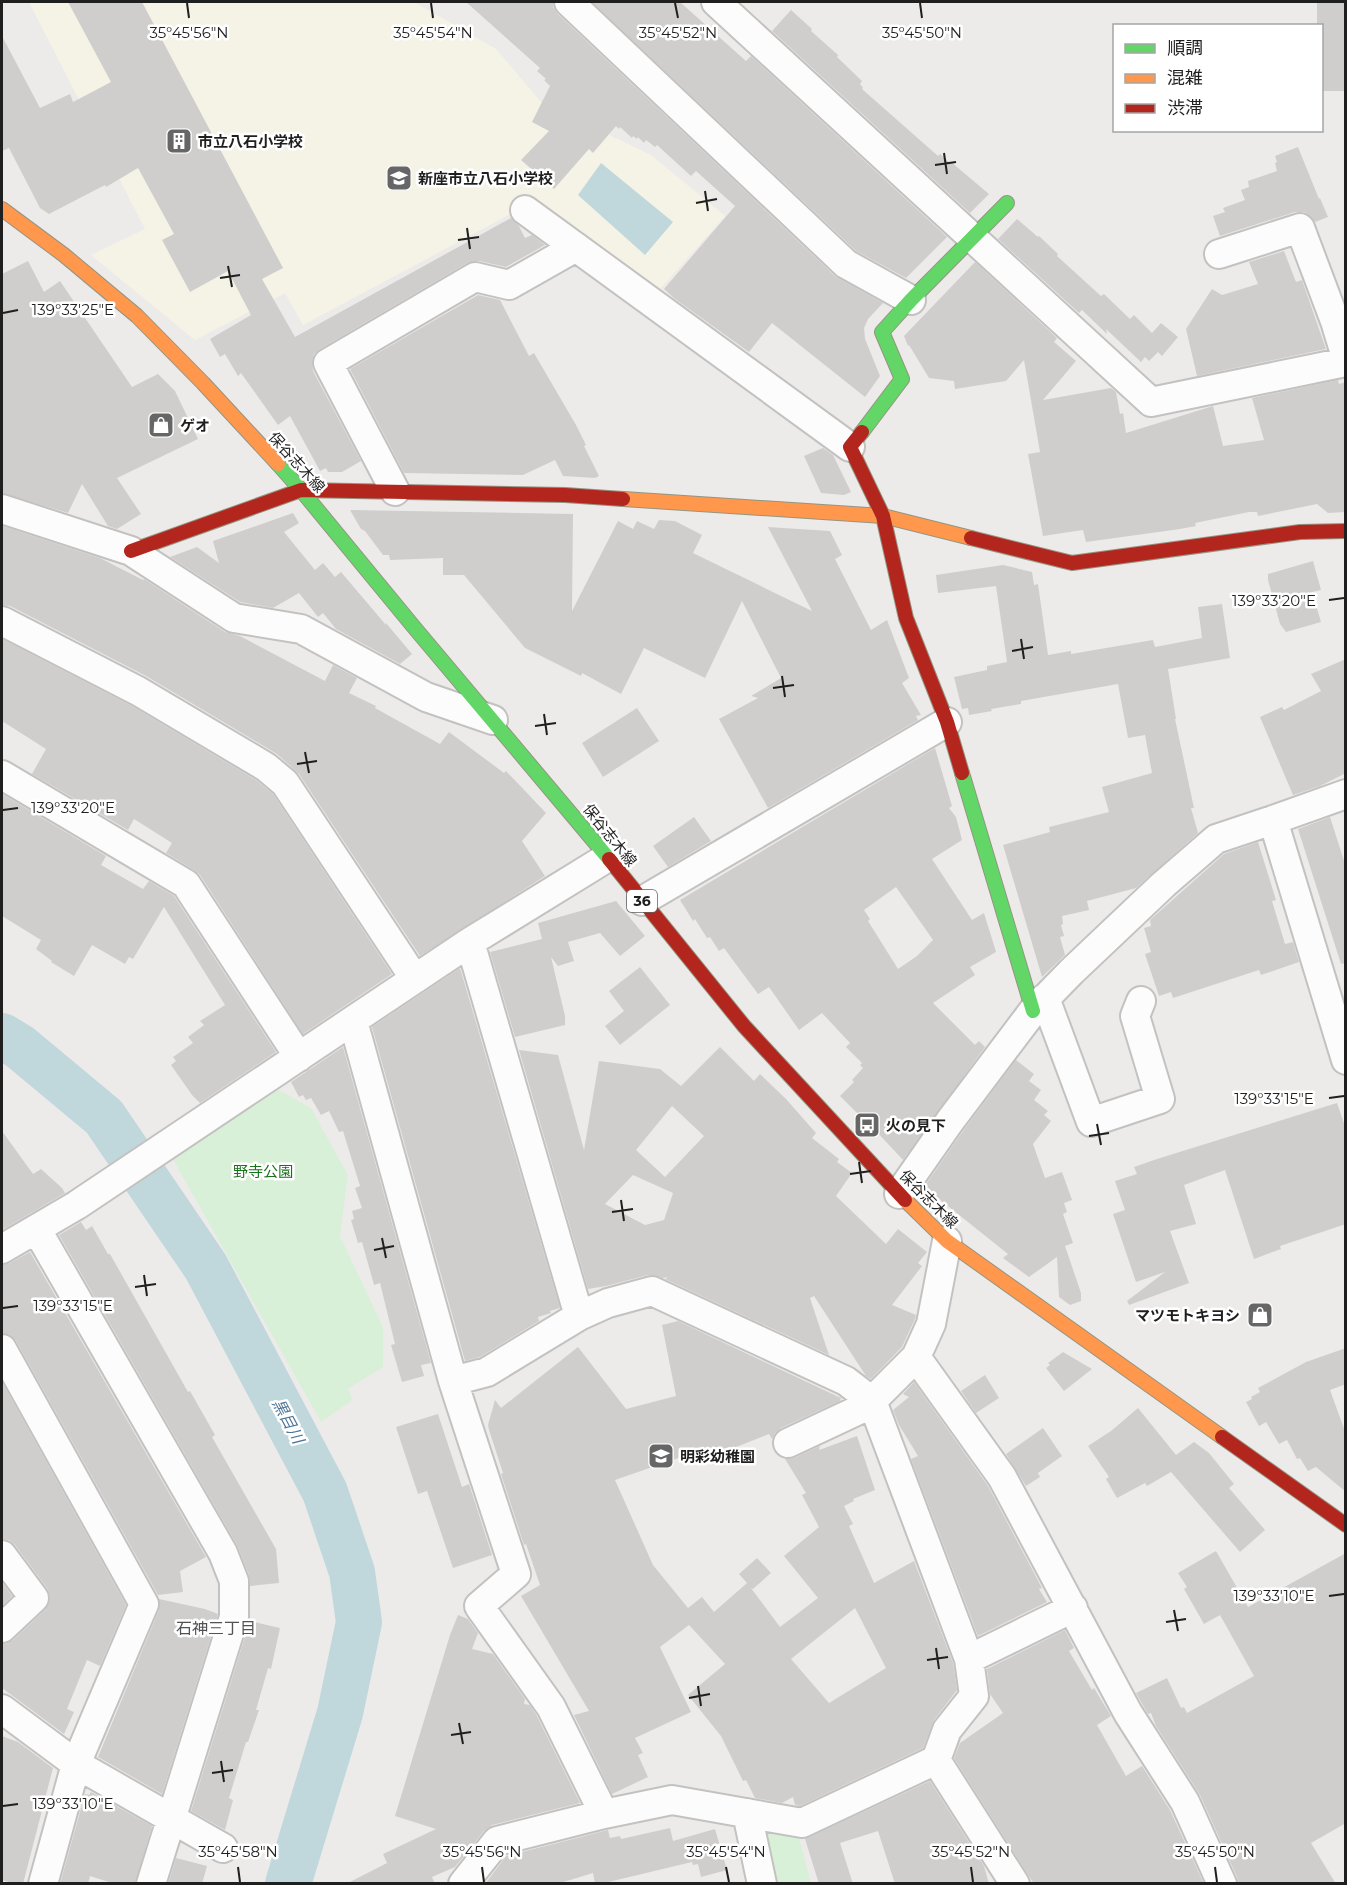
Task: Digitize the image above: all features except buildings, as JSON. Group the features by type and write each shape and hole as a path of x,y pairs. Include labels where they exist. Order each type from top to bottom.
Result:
{"street":[{"path":"569,2 846,264 911,300"},
{"path":"716,2 1150,402 1346,362"},
{"path":"850,447 902,379 882,332 1007,204"},
{"name":"保谷志木線","path":"2,209 64,255 137,316 203,383 301,489 608,857 744,1026 899,1194 947,1241 1346,1525"},
{"path":"525,210 850,447 883,516 906,618 946,722 1039,1004 1091,1122 1160,1100 1135,1016 1141,1001"},
{"path":"1219,255 1300,228 1346,357"},
{"path":"395,491 328,363 475,277 509,285 576,247"},
{"path":"131,550 301,489 565,495 883,516 1072,563 1300,532 1346,531"},
{"path":"2,509 131,550 234,618 301,629 426,697 493,720"},
{"path":"2,621 138,691 266,768 285,783 415,979"},
{"path":"642,901 946,722"},
{"path":"2,775 186,884 298,1057"},
{"path":"899,1194 950,1120 1039,1004 1156,892 1216,839 1346,794"},
{"path":"1273,820 1346,1060"},
{"path":"2,1249 77,1205 470,942 608,857"},
{"path":"470,942 579,1316"},
{"path":"353,1021 453,1381 516,1574 479,1606 551,1707 604,1814"},
{"path":"37,1230 223,1553 234,1581 234,1617 151,1884"},
{"path":"788,1443 867,1406 916,1357 931,1324 947,1241"},
{"path":"453,1381 488,1372 579,1316 608,1303 652,1292 846,1381 872,1401 969,1659 974,1696 947,1730 936,1760 802,1823 672,1800 604,1814 497,1841 463,1884"},
{"path":"2,1349 144,1604 76,1764 43,1884"},
{"path":"916,1357 1002,1477 1128,1713 1185,1802 1222,1884"},
{"path":"2,1555 34,1598 2,1629"},
{"path":"969,1659 1073,1608"},
{"path":"2,1709 76,1764 223,1848"},
{"path":"936,1760 1015,1884"},
{"path":"747,1813 762,1884"}],"shaded area":[{"name":"新座市立八石小学校","path":"29,2 414,2 496,49 542,103 651,155 725,216 659,290 533,202 303,325 285,293 195,340 91,255 145,229"}],"green space":[{"name":"野寺公園","path":"263,1081 311,1108 348,1175 340,1236 383,1327 383,1367 348,1389 353,1400 321,1422 166,1147"},
{"path":"797,1830 811,1883 771,1883 760,1834"}],"water":[{"path":"601,163 673,222 645,255 578,195"}],"waterway":[{"name":"黒目川","path":"2,1036 20,1047 104,1117 206,1267 325,1492 352,1572 359,1622 340,1713 288,1884"}],"traffic: fast":[{"path":"862,432 902,379 882,332 1007,203"},
{"path":"278,464 609,859"},
{"path":"962,773 1033,1011"}],"traffic: slow":[{"path":"2,209 64,255 137,316 278,464"},
{"path":"623,499 883,516 971,538"},
{"path":"905,1200 947,1241 1222,1437"}],"traffic: jam":[{"path":"862,432 850,447 883,516 906,618 947,722 962,773"},
{"path":"131,551 301,490 565,495 623,499"},
{"path":"971,538 1072,563 1300,532 1346,531"},
{"path":"609,859 744,1026 905,1200"},
{"path":"1222,1437 1346,1525"}],"place":[{"name":"市立八石小学校","path":"179,141"},
{"name":"新座市立八石小学校","path":"399,178"},
{"name":"ゲオ","path":"161,425"},
{"name":"火の見下","path":"867,1125"},
{"name":"マツモトキヨシ","path":"1260,1315"},
{"name":"明彩幼稚園","path":"661,1456"}],"district":[{"name":"石神三丁目","path":"216,1628"}]}
